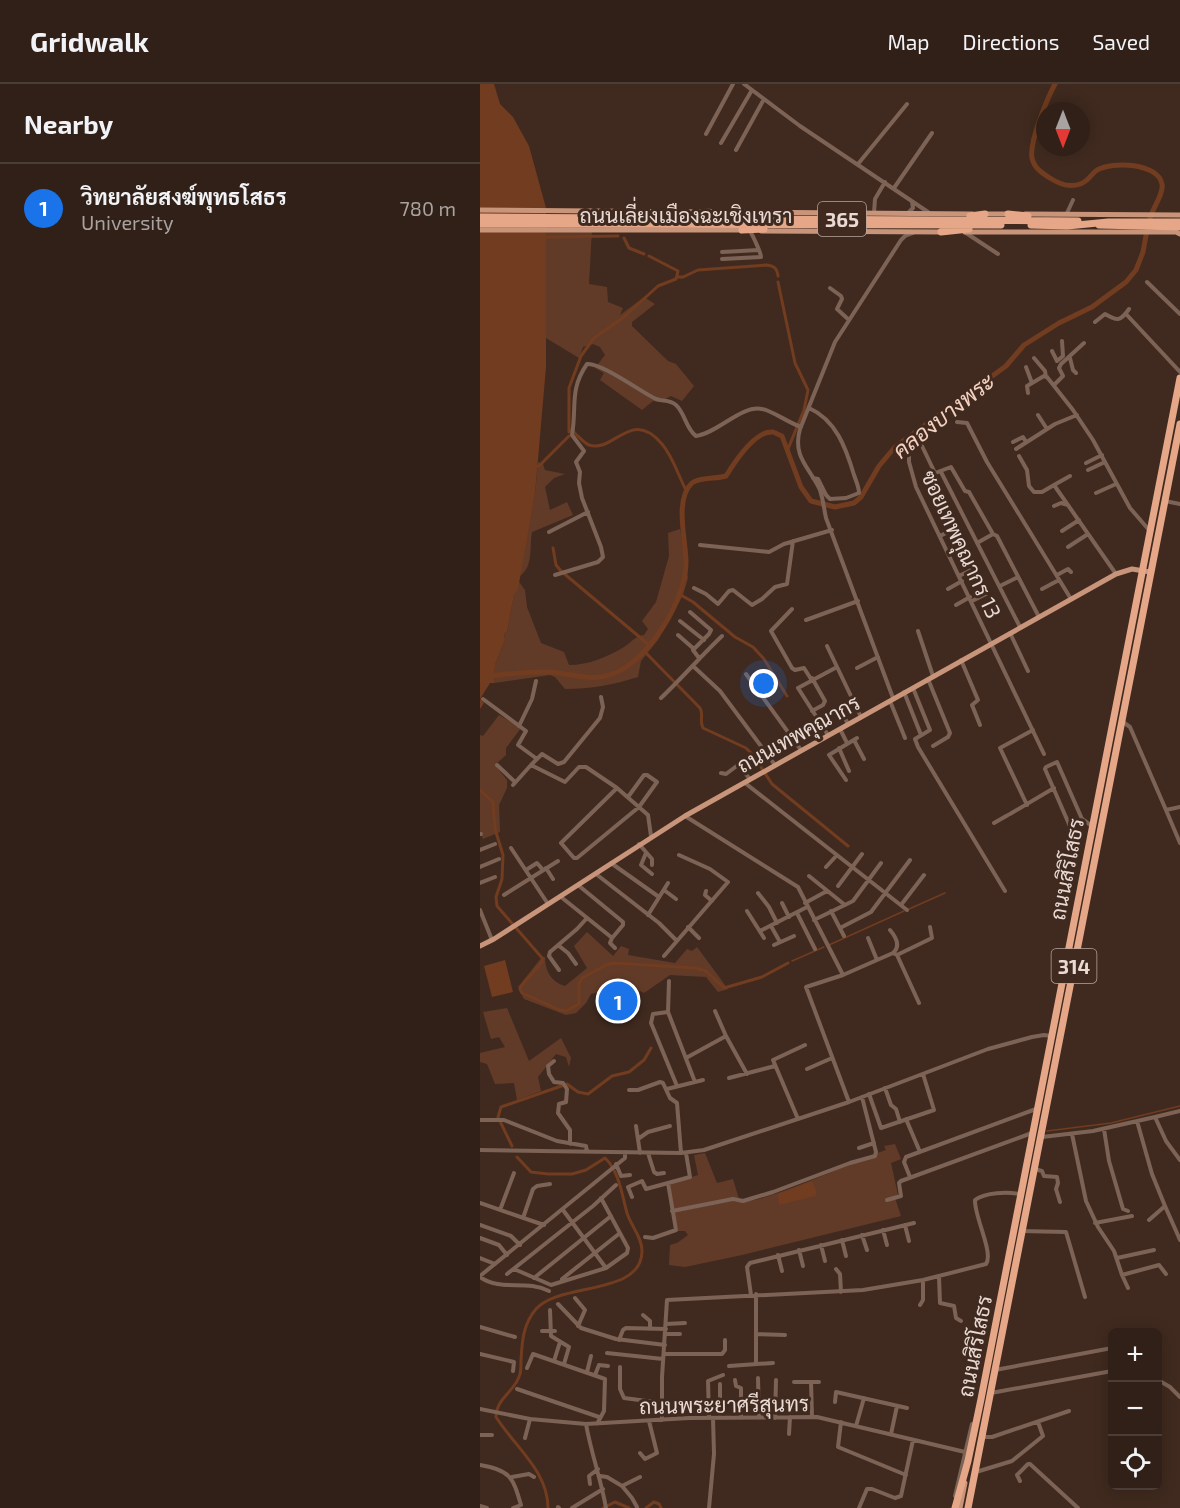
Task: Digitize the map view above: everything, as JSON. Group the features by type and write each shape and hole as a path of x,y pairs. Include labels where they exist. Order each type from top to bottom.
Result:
{"highway":[{"path":"706,212 746,218"},
{"path":"875,216 985,214"},
{"path":"1004,214 1179,231"},
{"name":"ถนนเลี่ยงเมืองฉะเชิงเทรา","path":"480,224 875,216 1078,221"},
{"name":"ถนนเลี่ยงเมืองฉะเชิงเทรา","path":"480,217 823,225 1001,225"},
{"path":"941,232 1001,225 1067,226 1108,222 1180,222"},
{"path":"746,230 823,225"},
{"name":"ถนนสิริโสธร","path":"968,1461 1180,378"},
{"name":"ถนนสิริโสธร","path":"968,1508 1120,722 1165,501 1178,450 1180,424"},
{"path":"1065,963 1074,964"},
{"path":"954,1508 968,1461"}],"main road":[{"name":"ถนนเลี่ยงเมืองฉะเชิงเทรา","path":"480,210 746,230 1179,231"},
{"name":"ถนนเลี่ยงเมืองฉะเชิงเทรา","path":"480,230 706,212 875,216 908,213 1004,214"},
{"name":"365","path":"1004,214 1180,215"},
{"name":"ถนนเทพคุณากร","path":"480,946 561,897 651,836 903,692 1116,574 1127,570 1142,570"},
{"path":"1142,570 1150,572"},
{"name":"ถนนสิริโสธร","path":"960,1508 968,1461"}],"street":[{"path":"706,134 733,84"},
{"path":"744,84 800,126 894,188 920,209 930,213"},
{"path":"721,143 752,90"},
{"path":"736,150 764,99"},
{"path":"858,164 907,104"},
{"path":"894,188 932,133"},
{"path":"875,216 875,199 885,183"},
{"path":"1067,213 1073,200"},
{"path":"908,213 913,208 912,202"},
{"path":"722,260 761,257 761,251 746,230"},
{"path":"896,232 900,235 901,240"},
{"path":"906,738 858,601 825,516 820,492 804,464 797,442 830,353 849,320 901,240 909,234 929,232"},
{"path":"965,232 998,254"},
{"path":"722,252 759,250"},
{"path":"1147,282 1180,314"},
{"path":"830,288 841,296 842,299 837,309 849,320"},
{"path":"1095,322 1105,314 1113,320 1126,314 1129,309"},
{"path":"1126,314 1180,372"},
{"path":"1057,361 1064,356 1061,350 1064,346 1062,341"},
{"path":"1059,366 1084,343"},
{"path":"1052,351 1063,376 1054,385"},
{"path":"1070,357 1076,373"},
{"path":"1034,358 1077,414 1130,508 1150,530"},
{"path":"555,575 602,559 601,547 580,487 580,472 576,462 584,451 573,437 576,383 585,365 592,363 632,383 653,397 673,403 679,408 696,436 715,430 726,422 756,408 766,410 801,427"},
{"path":"1026,367 1032,383"},
{"path":"1028,393 1027,386 1046,376"},
{"path":"809,408 819,412 836,430 848,453 859,493 846,498 830,499 818,479 812,478"},
{"path":"1016,448 1077,414"},
{"path":"1038,415 1047,429"},
{"path":"957,422 967,423 987,462 1071,599"},
{"path":"1013,442 1023,437 1026,442"},
{"path":"922,446 934,472 938,474 952,468 964,490 969,492 993,534 997,536 1039,617"},
{"path":"1086,463 1102,455"},
{"path":"1019,456 1027,470 1029,486 1034,492 1042,492 1070,476"},
{"name":"ซอยเทพคุณากร 13","path":"909,457 916,487 1044,754"},
{"path":"1089,470 1105,462"},
{"path":"941,472 1020,627"},
{"path":"1096,493 1116,484"},
{"path":"1054,485 1116,574"},
{"path":"1165,501 1180,504"},
{"path":"1054,506 1060,503 1068,505"},
{"path":"549,532 588,512"},
{"path":"1062,531 1078,520"},
{"path":"940,537 954,529"},
{"path":"700,545 766,552 793,541 832,530"},
{"path":"977,543 993,534"},
{"path":"1068,547 1088,534"},
{"path":"694,588 718,604 729,591 733,590 748,603 754,604 775,587 787,584 793,541"},
{"path":"948,554 961,546"},
{"path":"948,589 973,569"},
{"path":"1042,589 1068,569 1071,572"},
{"path":"1000,586 1018,577"},
{"path":"956,605 986,594"},
{"path":"806,620 858,601"},
{"path":"792,609 771,631 792,668 797,670 804,668 825,701 823,705 812,711"},
{"path":"690,612 711,630 694,649"},
{"path":"680,621 704,640"},
{"path":"918,631 930,677 950,733 948,737 933,746"},
{"path":"1010,633 1028,670"},
{"path":"678,635 694,649 699,658"},
{"path":"660,698 722,636"},
{"path":"827,646 861,717"},
{"path":"857,668 878,657"},
{"path":"961,660 978,700 972,705 980,725"},
{"path":"693,666 723,695 775,765"},
{"path":"828,735 798,688 837,667"},
{"path":"746,674 801,750"},
{"path":"519,726 532,699 536,681"},
{"path":"913,687 930,729 915,741 929,768 1005,891"},
{"path":"903,692 921,735"},
{"path":"496,765 514,784 542,754 560,765 600,718 603,707 602,698"},
{"path":"483,699 526,731 518,745 537,759"},
{"path":"842,712 848,724"},
{"path":"1120,722 1130,727 1180,843"},
{"path":"839,729 847,743"},
{"path":"1027,805 1000,748 1033,730"},
{"path":"846,780 829,755 856,739 864,759"},
{"path":"838,748 849,771"},
{"path":"1072,831 1045,768 1058,762 1082,819 1092,826"},
{"path":"531,765 565,782 579,767 584,766 617,788 649,816 651,836"},
{"path":"721,773 726,774 738,765 747,781 907,910"},
{"path":"617,788 561,843 574,858 577,858 639,807 657,784 656,781 644,775 628,797"},
{"path":"993,823 1054,788"},
{"path":"1166,810 1180,807"},
{"path":"685,816 795,885 843,975"},
{"path":"480,850 495,844"},
{"path":"639,844 653,861 652,865"},
{"path":"511,848 548,904"},
{"path":"646,853 641,865 652,874"},
{"path":"838,886 862,854"},
{"path":"665,958 676,940 728,881 710,869 679,855"},
{"path":"826,867 837,855"},
{"path":"480,867 499,859"},
{"path":"840,928 867,915 910,860"},
{"path":"504,895 558,861"},
{"path":"526,870 536,863 553,879"},
{"path":"611,863 659,897"},
{"path":"814,920 855,899 881,863"},
{"path":"596,873 676,940"},
{"path":"901,905 924,875"},
{"path":"809,876 845,905"},
{"path":"480,883 495,877"},
{"path":"648,915 668,883"},
{"path":"578,885 622,922 623,926 610,943 615,948"},
{"path":"664,890 676,899"},
{"path":"706,891 705,895 712,901"},
{"path":"760,931 796,913 827,891"},
{"path":"758,893 769,907 777,923"},
{"path":"561,897 612,938"},
{"path":"782,903 789,917"},
{"path":"487,911 481,913 492,940"},
{"path":"747,911 764,938"},
{"path":"831,911 844,936"},
{"path":"796,913 815,949"},
{"path":"559,970 549,954 587,918"},
{"path":"771,926 780,942"},
{"path":"688,927 699,938"},
{"path":"849,1102 806,987 843,975 932,938 930,927"},
{"path":"890,930 898,945 895,954 919,1003"},
{"path":"774,945 794,936"},
{"path":"868,938 877,960"},
{"path":"558,945 576,964"},
{"path":"669,981 668,1012 695,1082"},
{"path":"715,1011 747,1074"},
{"path":"668,1012 655,1013 651,1020 677,1086"},
{"path":"480,1150 683,1153 714,1148 849,1102 1009,1043 1044,1035 1051,1036"},
{"path":"686,1058 726,1036"},
{"path":"798,1119 774,1059 805,1045"},
{"path":"807,1069 832,1058"},
{"path":"554,1061 548,1065 549,1074 554,1082 565,1085 566,1102 559,1104 558,1113 570,1130 570,1144"},
{"path":"729,1078 776,1066"},
{"path":"869,1094 880,1127 900,1122 934,1109 923,1074"},
{"path":"667,1089 703,1080"},
{"path":"629,1090 638,1090 663,1083 669,1096 677,1103 683,1153 690,1177 646,1189 642,1181 628,1187 632,1197"},
{"path":"885,1088 900,1122"},
{"path":"672,1211 733,1199 743,1201 875,1156 876,1152 862,1097"},
{"path":"910,1177 904,1159 1036,1109"},
{"path":"1041,1137 1104,1129 1180,1111"},
{"path":"1155,1117 1166,1141 1180,1160"},
{"path":"906,1119 920,1152"},
{"path":"480,1120 499,1120 557,1141 586,1146 587,1152"},
{"path":"1137,1121 1152,1174 1180,1240"},
{"path":"638,1139 648,1132 670,1125"},
{"path":"636,1126 640,1153"},
{"path":"1104,1129 1107,1153 1123,1209 1128,1211"},
{"path":"887,1200 901,1196 899,1181 1032,1132"},
{"path":"1072,1134 1083,1193 1095,1222 1117,1258 1128,1288"},
{"path":"859,1148 874,1143"},
{"path":"549,1292 529,1285 492,1284 480,1276 625,1158 625,1152"},
{"path":"648,1153 654,1172 664,1173"},
{"path":"616,1165 621,1176 630,1175"},
{"path":"1034,1169 1042,1172 1044,1176 1058,1177 1056,1190 1060,1202"},
{"path":"500,1210 514,1173"},
{"path":"645,1237 653,1238 676,1230 668,1183"},
{"path":"523,1218 533,1189 550,1184"},
{"path":"507,1274 616,1185"},
{"path":"662,1420 668,1299 863,1290 939,1277 986,1264 989,1260 975,1200 986,1195 1011,1192 1021,1194"},
{"path":"560,1280 606,1268 627,1253 628,1248 601,1198"},
{"path":"480,1203 544,1225"},
{"path":"1149,1220 1165,1206"},
{"path":"563,1210 606,1268"},
{"path":"533,1278 611,1216"},
{"path":"1095,1222 1132,1216"},
{"path":"756,1364 757,1334 754,1294 748,1264 914,1223"},
{"path":"480,1225 511,1236 520,1245"},
{"path":"905,1225 909,1241"},
{"path":"884,1230 887,1245"},
{"path":"1021,1231 1066,1232 1085,1298"},
{"path":"514,1269 551,1285 620,1233"},
{"path":"862,1235 867,1250"},
{"path":"480,1238 499,1245 507,1255"},
{"path":"842,1240 846,1256"},
{"path":"821,1245 825,1261"},
{"path":"799,1250 803,1266"},
{"path":"1117,1258 1154,1250"},
{"path":"778,1256 782,1271"},
{"path":"480,1258 495,1264"},
{"path":"1122,1275 1159,1264 1166,1275"},
{"path":"836,1269 840,1274 841,1292"},
{"path":"939,1277 940,1303 954,1306 956,1318 962,1321"},
{"path":"920,1305 923,1300 923,1280"},
{"path":"575,1298 585,1310 578,1326"},
{"path":"558,1305 578,1326 619,1340 665,1345"},
{"path":"550,1310 552,1338 569,1347 564,1364"},
{"path":"643,1315 650,1321 650,1329"},
{"path":"619,1340 622,1330 626,1328 666,1329 685,1323"},
{"path":"480,1327 515,1337"},
{"path":"666,1329 680,1334"},
{"path":"542,1331 553,1331"},
{"path":"757,1334 785,1335"},
{"path":"607,1353 664,1356 722,1354 725,1350 725,1340"},
{"path":"554,1360 560,1342"},
{"path":"994,1370 1108,1349"},
{"path":"480,1354 514,1362 513,1371"},
{"path":"527,1368 533,1354 587,1372 605,1381 604,1411 597,1424"},
{"path":"587,1372 591,1356"},
{"path":"729,1366 773,1363"},
{"path":"595,1375 599,1365 608,1366"},
{"path":"620,1367 620,1389 624,1398 662,1403"},
{"path":"990,1393 1108,1372"},
{"path":"709,1508 714,1454 708,1381 723,1375"},
{"path":"758,1378 759,1418"},
{"path":"735,1380 736,1386 741,1388 741,1418"},
{"path":"775,1418 776,1380"},
{"path":"794,1382 819,1382"},
{"path":"811,1382 812,1417"},
{"path":"1161,1382 1180,1397"},
{"path":"720,1384 720,1418"},
{"path":"517,1389 599,1417"},
{"path":"835,1402 836,1392 908,1408"},
{"path":"856,1426 864,1398"},
{"path":"954,1508 965,1452 981,1399"},
{"path":"891,1435 897,1406"},
{"name":"ถนนพระยาศรีสุนทร","path":"480,1409 530,1419 586,1424 711,1418 812,1417 965,1452"},
{"path":"981,1437 992,1437 1069,1411"},
{"path":"789,1434 790,1417"},
{"path":"525,1438 530,1419"},
{"path":"640,1453 645,1459 657,1453 649,1421"},
{"path":"840,1422 838,1447 906,1475"},
{"path":"975,1472 1016,1459 1042,1436 1038,1422"},
{"path":"586,1424 606,1506"},
{"path":"480,1435 492,1435"},
{"path":"859,1508 869,1488 899,1498 913,1440"},
{"path":"480,1464 500,1470 512,1478 521,1505 513,1508"},
{"path":"1020,1481 1017,1475 1030,1464 1078,1508"},
{"path":"590,1484 589,1476 598,1469"},
{"path":"512,1478 529,1474 534,1477"},
{"path":"600,1476 607,1477 622,1486 637,1507"},
{"path":"622,1486 640,1477"},
{"path":"572,1508 603,1489"},
{"path":"1069,1508 1073,1504"},
{"path":"480,1506 488,1508"}],"shaded area":[{"path":"480,84 494,84 500,104 513,117 529,146 546,208 546,367 535,494 518,589 514,595 507,632 504,634 505,640 495,665 494,683 490,683 480,699"},
{"path":"546,228 592,229 589,284 607,287 608,302 623,308 620,315 644,297 655,304 632,322 632,326 668,361 676,364 694,386 682,401 671,396 659,402 653,401 642,410 600,380 604,373 595,368 605,355 600,347 593,344 583,347 579,358 546,338"},
{"path":"538,462 543,464 545,470 565,474 554,478 545,487 550,510 567,502 573,515 532,532 529,562 524,573 519,577 535,494"},
{"path":"680,529 688,578 683,595 658,640 641,661 638,677 602,686 575,689 565,689 555,677 550,675 494,683 495,665 505,640 504,634 507,632 514,594 519,582 525,590 527,607 541,643 564,652 569,665 598,660 644,635 648,629 642,621 656,602 669,556 668,533"},
{"path":"499,715 521,728 506,748 506,755 495,765 507,780 507,788 499,805 500,832 483,839 480,832 480,735 483,736"},
{"path":"587,932 613,956 621,946 629,949 628,955 675,963 687,949 692,951 697,947 728,989 718,992 706,977 670,975 644,993 610,990 591,994 576,1013 566,1015 524,999 518,987 542,957 545,957 546,967 553,979 565,986 587,968 574,946"},
{"path":"505,960 513,992 492,997 484,966"},
{"path":"507,1008 529,1061 561,1038 571,1058 569,1067 566,1057 556,1054 538,1077 541,1091 517,1100 514,1083 495,1084 487,1064 480,1062 480,1053 505,1047 499,1037 491,1039 483,1012"},
{"path":"895,1144 901,1159 891,1163 898,1195 891,1199 895,1198 901,1216 742,1255 685,1267 669,1265 670,1245 688,1235 685,1231 678,1231 674,1212 763,1198 886,1150 884,1146"},
{"path":"705,1153 717,1183 733,1179 739,1199 673,1209 670,1184 698,1175 694,1155"},
{"path":"812,1181 817,1192 815,1196 779,1205 778,1194"}],"waterway":[{"name":"คลองบางพระ","path":"1055,84 1043,110 1033,142 1032,158 1036,167 1057,182 1072,186 1085,182 1097,170 1104,167 1124,165 1144,168 1159,177 1162,184 1160,196 1150,218"},
{"name":"คลองบางพระ","path":"480,677 540,672 598,677 615,673 628,665 641,655 664,626 680,593 686,562 682,521 683,499 692,483 726,476 752,442 759,436 773,432 782,436 801,487 811,501 835,507 854,503 861,497 879,466 895,447 1006,366 1024,345 1059,323 1092,307 1126,282 1136,270 1143,252 1147,230"},
{"path":"544,237 618,236"},
{"path":"624,238 629,248 644,254"},
{"path":"569,432 569,388 581,356 594,338 624,317 658,286 676,279 678,271 649,256"},
{"path":"677,277 683,277 698,270 767,265 775,268 778,276"},
{"path":"778,282 795,363 808,390 804,410 788,449"},
{"path":"571,430 586,444 598,446 632,430 641,430 651,434 662,444 669,455 686,490"},
{"path":"536,467 569,436"},
{"path":"553,548 556,565 561,571 649,645"},
{"path":"679,594 693,602 735,637 753,647 764,659 787,696"},
{"path":"644,651 700,708 703,728 746,748 772,784 848,846"},
{"path":"480,790 493,802 495,829 503,855 502,879 496,897 497,906 543,959 522,985 520,989 522,993 566,1011 579,1004 579,984 582,978 614,963 695,968 706,971 724,988 762,977 788,963"},
{"path":"909,909 945,893"},
{"path":"829,945 904,911"},
{"path":"792,961 824,947"},
{"path":"512,1146 498,1117 501,1107 567,1084 578,1092 588,1094 612,1076 629,1072 644,1060 651,1048"},
{"path":"1047,1131 1111,1123 1180,1106"},
{"path":"517,1157 531,1172 548,1174 572,1174 586,1170 605,1158 617,1176 627,1213 640,1241 642,1251 638,1265 629,1275 615,1282 547,1301 536,1309 526,1327 520,1374 515,1385 499,1405 496,1417 537,1471 547,1495 548,1508"},
{"path":"603,1508 615,1502 629,1508"},
{"path":"646,1508 654,1502 661,1508"}],"place":[{"name":"วิทยาลัยสงฆ์พุทธโสธร","path":"618,1001"}]}
